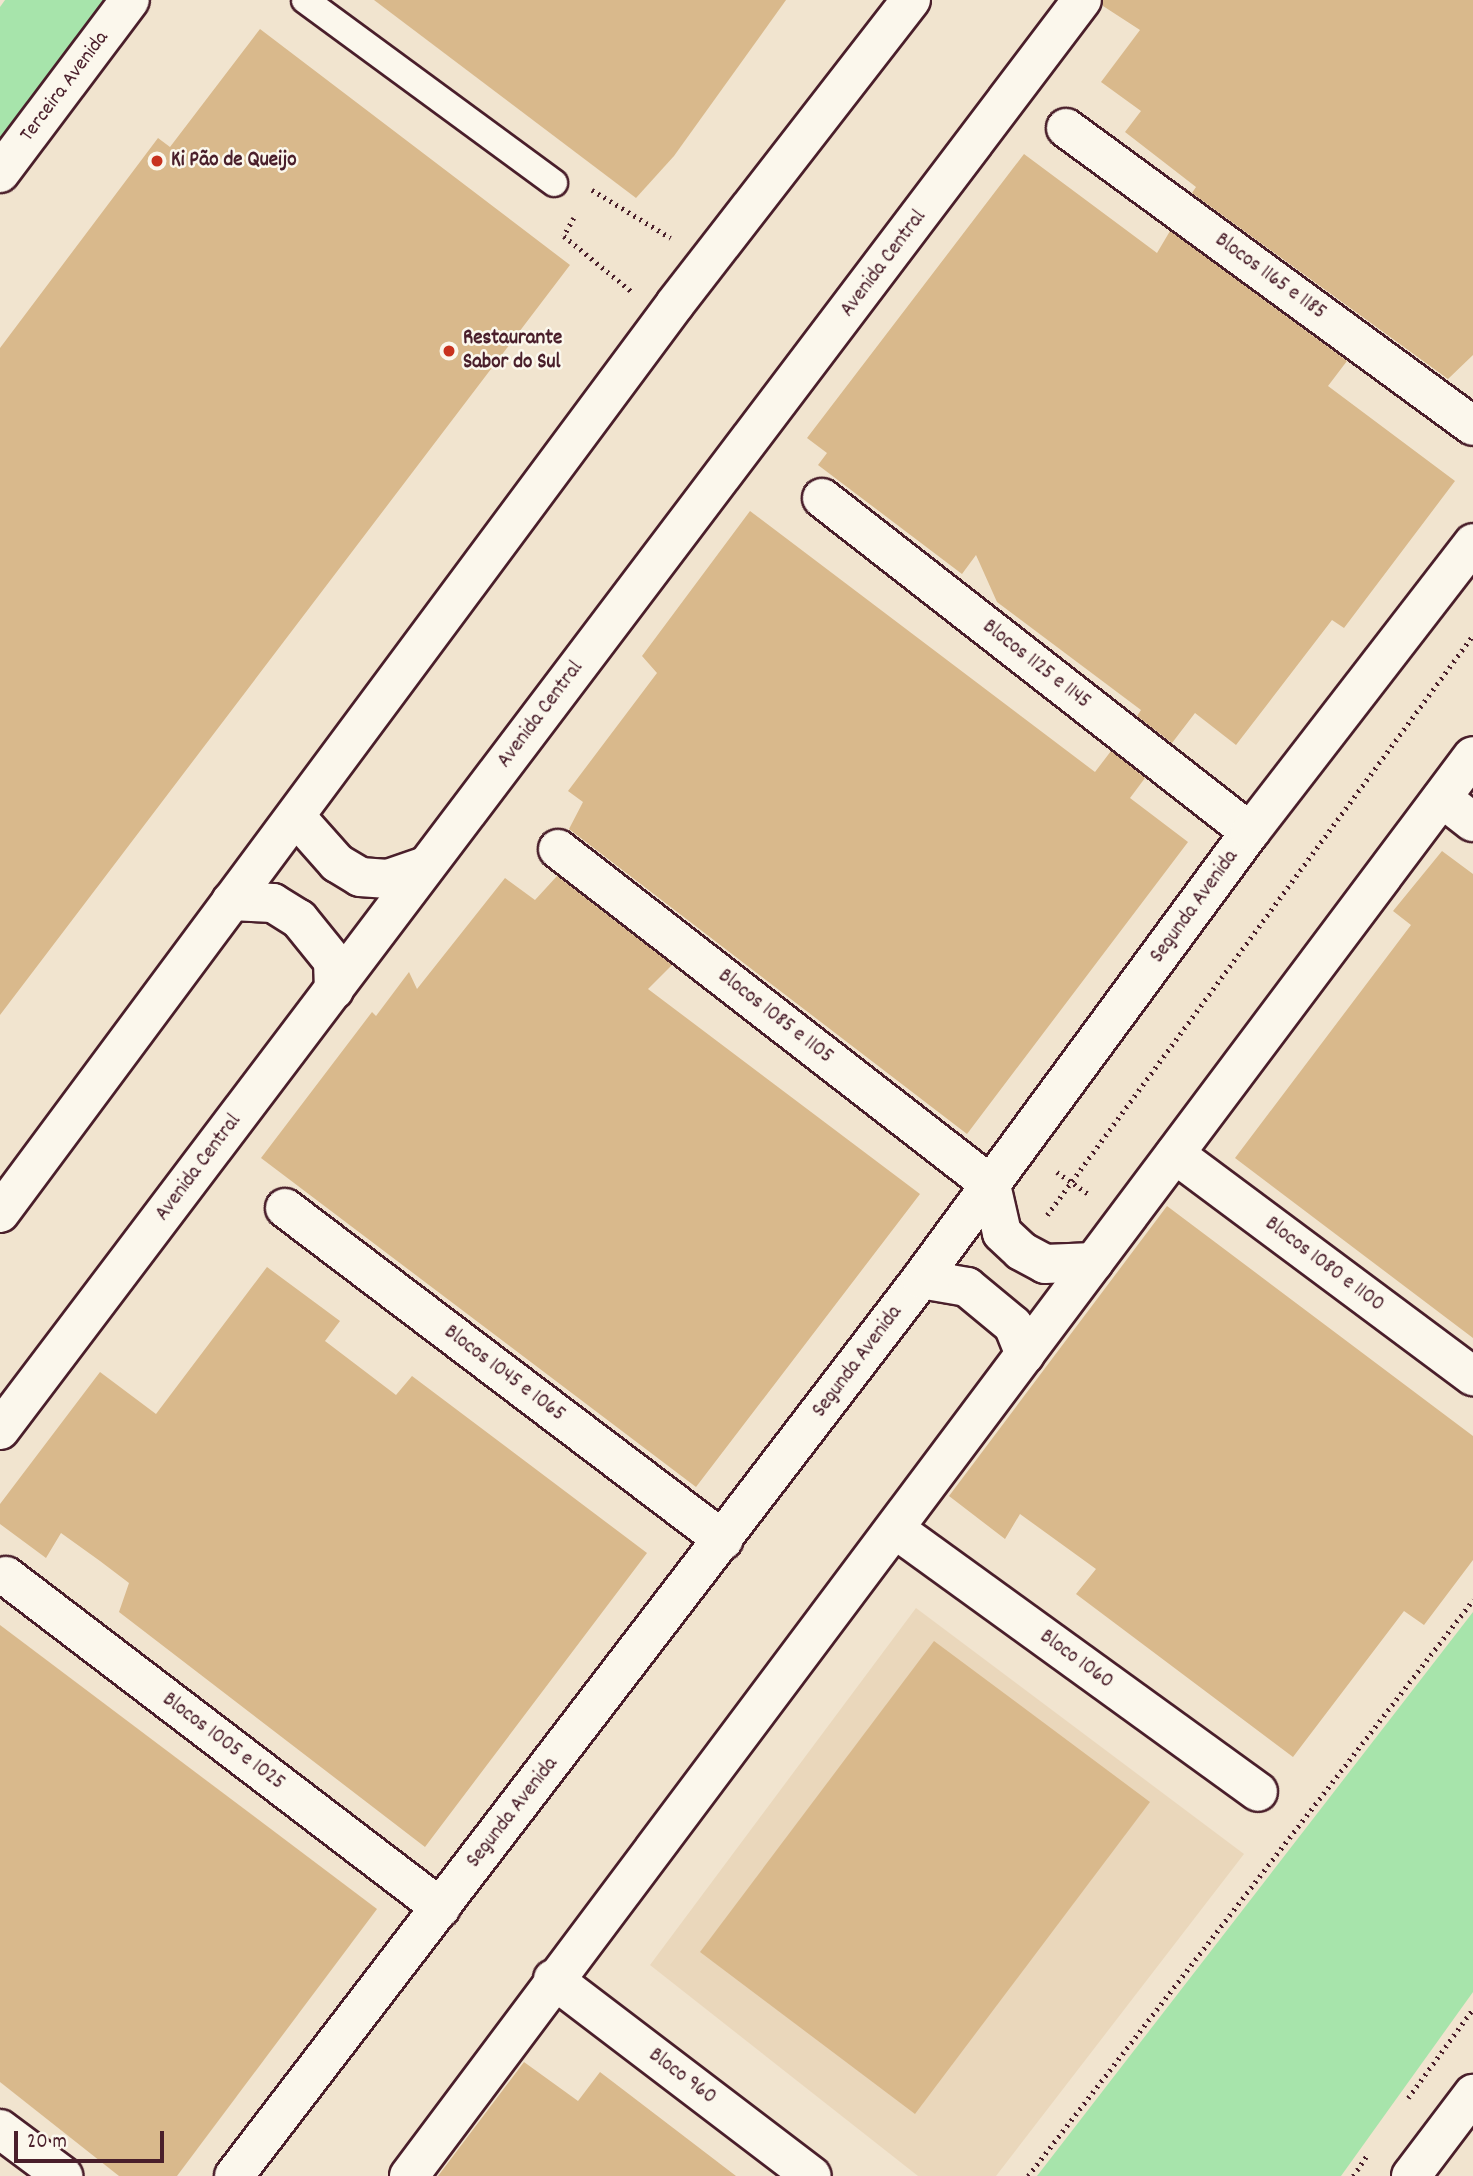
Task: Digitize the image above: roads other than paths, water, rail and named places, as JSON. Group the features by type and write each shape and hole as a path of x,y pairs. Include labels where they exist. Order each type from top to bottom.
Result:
{"main road":[{"name":"Terceira Avenida","path":"0,173 130,0"},
{"path":"0,1213 231,901 298,819 665,318 911,0"},
{"name":"Avenida Central","path":"0,1430 1082,0"},
{"name":"Blocos 1165 e 1185","path":"1066,128 1473,426"},
{"name":"Blocos 1125 e 1145","path":"822,498 1250,832"},
{"name":"Segunda Avenida","path":"234,2176 723,1540 991,1185 1250,832 1473,543"},
{"path":"409,2176 553,1979 895,1529 1473,756"},
{"path":"1442,798 1473,821"},
{"path":"298,819 337,863 360,877 388,879 425,866"},
{"name":"Blocos 1085 e 1105","path":"558,849 991,1185"},
{"path":"231,901 274,903 299,919 332,961 334,990"},
{"name":"Blocos 1080 e 1100","path":"1175,1154 1473,1376"},
{"path":"991,1185 1002,1233 1021,1251 1045,1264 1094,1262"},
{"name":"Blocos 1045 e 1065","path":"285,1208 723,1540"},
{"path":"921,1279 948,1279 976,1293 1013,1325 1025,1355"},
{"name":"Bloco 1060","path":"895,1529 1258,1792"},
{"name":"Blocos 1005 e 1025","path":"6,1576 440,1908"},
{"name":"Bloco 960","path":"553,1979 812,2176"},
{"path":"1411,2176 1473,2094"},
{"path":"0,2129 63,2176"}],"lane":[{"path":"306,0 554,183"}],"place":[{"name":"Ki Pão de Queijo","path":"157,161"},
{"name":"Restaurante Sabor do Sul","path":"449,351"}]}
